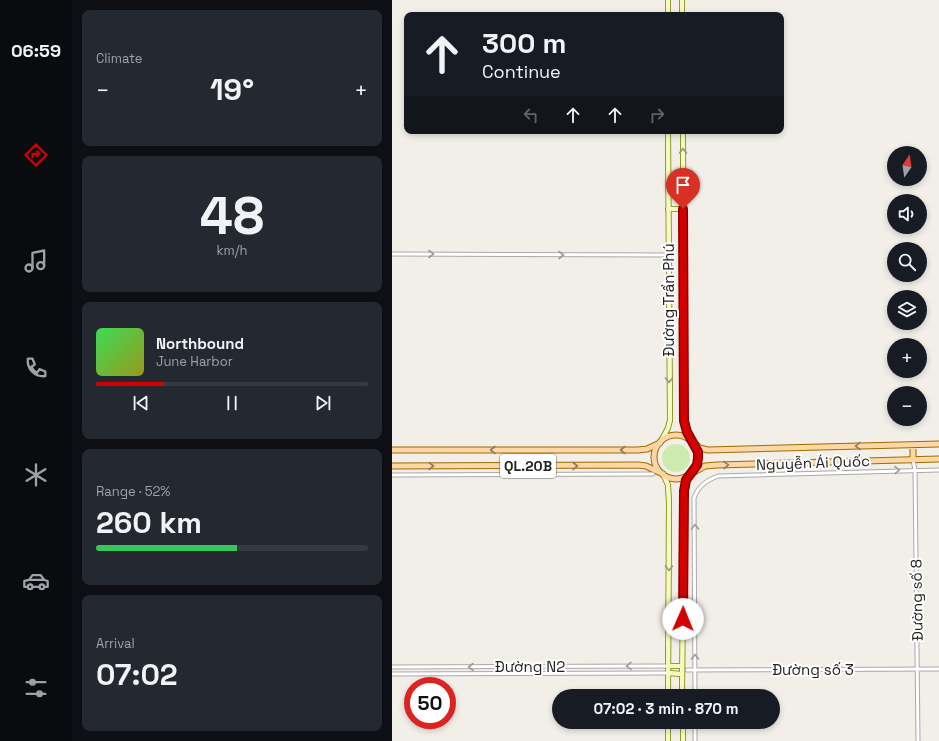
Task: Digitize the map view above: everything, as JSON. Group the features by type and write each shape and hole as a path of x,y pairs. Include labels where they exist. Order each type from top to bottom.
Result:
{"main road":[{"path":"668,0 668,12"},
{"path":"682,0 682,12"},
{"name":"Đường Trần Phú","path":"660,443 666,434 670,420 668,134"},
{"name":"Đường Trần Phú","path":"683,134 684,421 691,440"},
{"path":"668,209 683,209"},
{"path":"668,689 668,485 658,469 654,455 656,449 665,438 678,435 691,440 698,452 697,465 689,475 684,491 682,689"},
{"name":"Nguyễn Ái Quốc","path":"691,440 700,448 708,450 939,444"},
{"name":"QL.20B","path":"392,450 638,450 647,449 660,443"},
{"path":"913,460 914,445"},
{"name":"Nguyễn Ái Quốc","path":"689,475 705,466 939,460"},
{"name":"QL.20B","path":"392,466 638,465 646,466 662,474"},
{"path":"662,474 669,478 676,479 689,475"},
{"path":"668,666 682,666"},
{"path":"668,673 682,674"},
{"path":"668,729 668,741"},
{"path":"682,729 683,741"}],"street":[{"path":"392,254 668,255"},
{"name":"Đường số 8","path":"913,460 915,470 918,741"},
{"path":"695,689 694,498 697,491 704,484 718,476 939,470"},
{"path":"392,475 653,474"},
{"name":"Đường N2","path":"392,667 668,666"},
{"path":"682,666 687,670 682,674"},
{"name":"Đường số 3","path":"687,670 939,669"},
{"name":"Đường N2","path":"392,674 668,673"},
{"path":"695,729 695,741"}],"green space":[{"path":"676,444 686,448 690,458 686,468 676,472 666,468 662,458 666,448"}],"route":[{"path":"683,209 684,421 687,432 698,452 698,458 694,471 686,480 684,491 683,619"}]}
